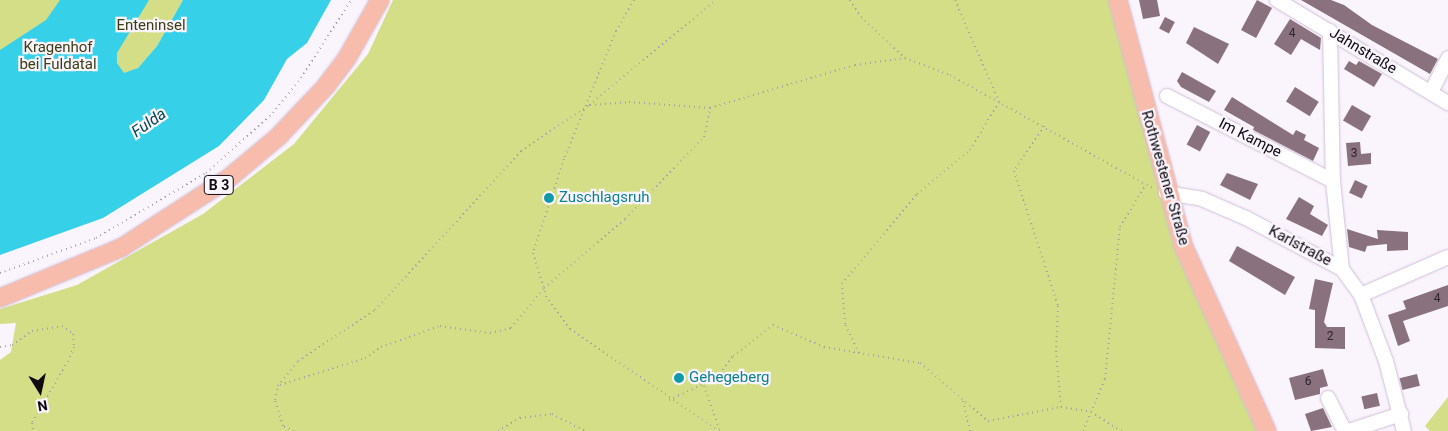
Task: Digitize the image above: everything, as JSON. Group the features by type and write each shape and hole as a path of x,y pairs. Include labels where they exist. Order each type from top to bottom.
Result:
{"main road":[{"name":"B 3","path":"0,298 120,248 229,178 278,137 326,86 347,58 380,0"},
{"name":"Rothwestener Straße","path":"1118,0 1166,193 1204,296 1267,431"}],"street":[{"name":"Jahnstraße","path":"1277,0 1448,102"},
{"path":"1330,31 1333,181 1342,269"},
{"path":"1431,92 1448,58"},
{"name":"Im Kampe","path":"1167,96 1333,181"},
{"name":"Karlstraße","path":"1166,193 1202,199 1246,218 1342,269 1361,295 1401,414 1404,431"},
{"path":"1361,295 1448,257"},
{"path":"1328,398 1345,431"},
{"path":"1349,431 1401,414"}],"path":[{"path":"0,273 96,238 206,174 273,113 301,78 351,0"},
{"path":"634,0 616,31 589,105 538,231 533,253 544,288 570,329 669,400 719,431"},
{"path":"294,431 283,426 275,400 278,386 298,361 375,310 521,151 589,105 716,0"},
{"path":"850,0 861,17 905,58 950,75 1044,126 1145,186 1166,193"},
{"path":"955,0 998,102"},
{"path":"589,105 629,102 710,108 855,65 905,58"},
{"path":"860,354 845,324 842,284 917,194 970,150 998,102"},
{"path":"278,386 365,358 381,347 440,326 490,333 511,328 544,288 625,219 704,137 710,108"},
{"path":"1044,126 1014,171 1058,306 1056,352 1061,407"},
{"path":"1083,431 1105,379 1120,227 1145,186"},
{"path":"669,400 704,386 717,378 732,356 773,325 824,347 920,363 988,421 1061,407 1091,412 1122,431"},
{"path":"0,347 12,345 32,331 62,326 73,334 71,354 32,423 32,431"},
{"path":"704,386 719,431"},
{"path":"963,400 970,431"},
{"path":"498,431 520,418 552,414 585,431"}],"green space":[{"name":"Kragenhof bei Fuldatal","path":"0,0 183,0 157,46 138,68 0,130"},
{"path":"393,0 1113,0 1178,225 1264,431 0,431 0,360 11,352 16,323 0,324 0,309 77,285 203,214 294,144 368,54"},
{"path":"1448,397 1448,431 1430,431 1425,426"}],"water":[{"name":"Fulda","path":"60,0 149,0 117,53 117,63 124,73 138,68 157,46 183,0 331,0 307,43 287,59 264,100 219,146 103,218 0,255 0,50 46,20"}],"building":[{"path":"1139,0 1157,0 1160,16 1143,19"},
{"path":"1257,0 1272,8 1256,38 1241,30"},
{"path":"1301,0 1331,0 1344,5 1372,25 1438,59 1430,74"},
{"path":"1165,17 1175,22 1169,34 1159,29"},
{"path":"1290,19 1321,38 1320,50 1301,39 1291,55 1274,44"},
{"path":"1194,27 1229,44 1218,64 1186,43"},
{"path":"1349,61 1356,65 1359,61 1382,74 1374,87 1344,69"},
{"path":"1182,72 1216,91 1209,102 1181,87 1177,81"},
{"path":"1295,87 1319,102 1310,116 1286,101"},
{"path":"1232,97 1293,135 1296,130 1306,135 1304,140 1319,148 1313,161 1253,130 1254,127 1224,110"},
{"path":"1352,105 1371,116 1362,132 1343,121"},
{"path":"1197,125 1210,132 1200,151 1187,144"},
{"path":"1360,142 1361,154 1371,153 1371,164 1348,166 1346,143"},
{"path":"1227,173 1258,184 1250,200 1220,185"},
{"path":"1355,180 1368,186 1362,199 1349,193"},
{"path":"1299,197 1314,206 1310,214 1328,225 1322,236 1286,219"},
{"path":"1347,229 1378,239 1377,230 1408,232 1408,250 1387,251 1387,244 1367,246 1365,252 1349,247"},
{"path":"1237,246 1295,277 1285,295 1229,261"},
{"path":"1315,279 1333,283 1324,322 1327,327 1345,327 1345,349 1315,348 1315,310 1309,309"},
{"path":"1448,285 1448,306 1403,321 1410,341 1398,346 1388,315 1406,309 1403,301"},
{"path":"1323,369 1328,386 1320,388 1320,394 1295,400 1289,378"},
{"path":"1417,374 1420,386 1402,390 1400,378"},
{"path":"1377,393 1380,406 1364,409 1361,397"},
{"path":"1323,408 1332,427 1311,431 1305,414"}],"place":[{"name":"Zuschlagsruh","path":"549,198"},
{"name":"Gehegeberg","path":"679,378"}],"park label":[{"name":"Enteninsel","path":"151,26"}]}
